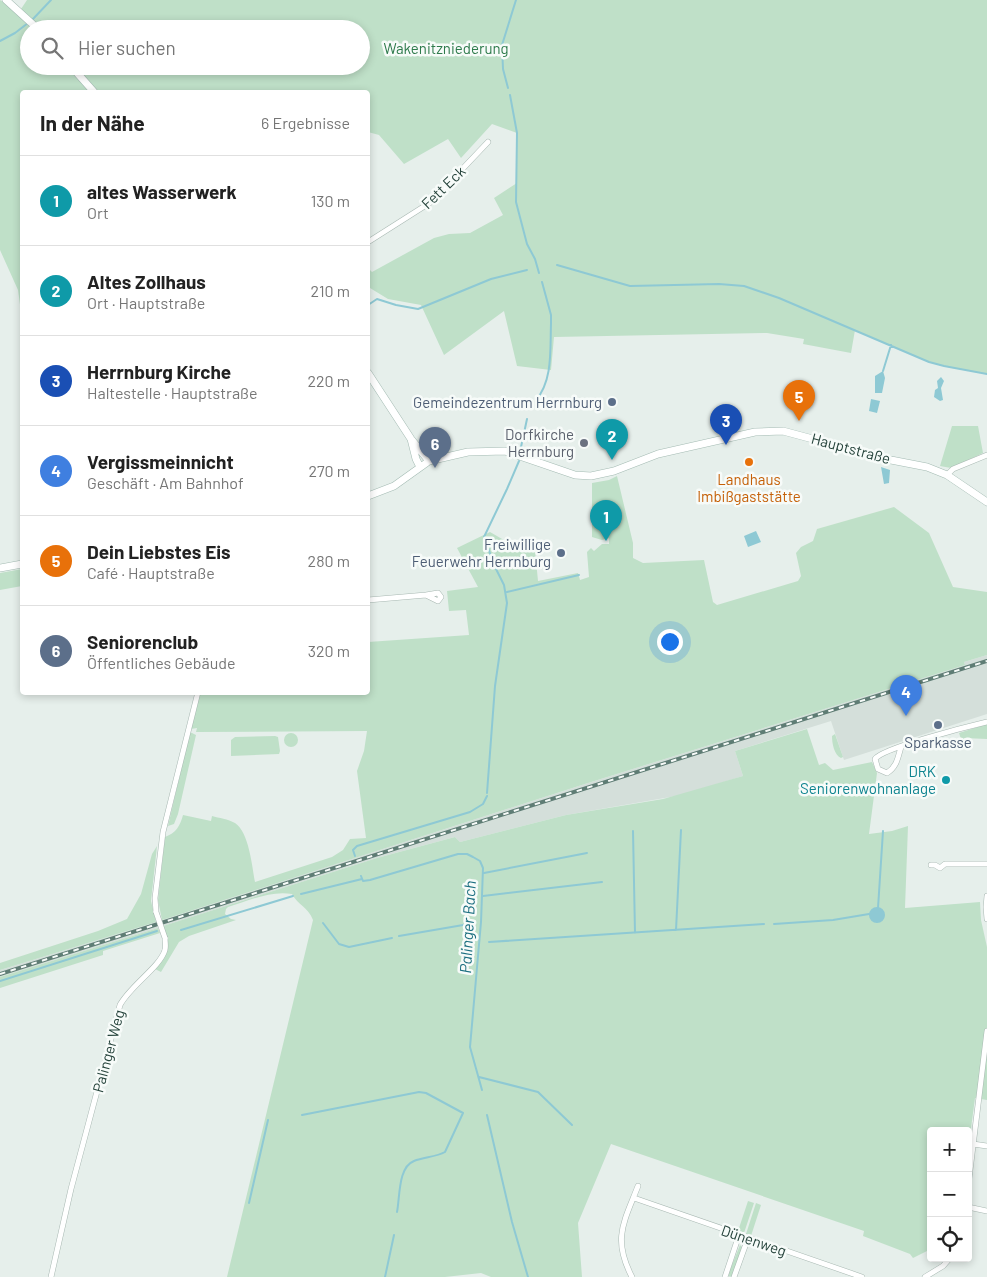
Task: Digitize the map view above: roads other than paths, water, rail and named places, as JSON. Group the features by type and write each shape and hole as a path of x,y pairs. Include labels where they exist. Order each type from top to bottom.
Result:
{"main road":[{"path":"6,0 28,20"},
{"path":"79,75 92,90"},
{"path":"370,376 410,439 429,462"},
{"name":"Hauptstraße","path":"370,495 394,486 420,466 429,462 468,452 500,451 514,453 575,475 591,476 605,474 647,457 672,450 756,432 783,431 891,460 927,467 947,475 987,502"},
{"path":"410,439 420,466"},
{"path":"0,568 20,564"}],"street":[{"name":"Fett Eck","path":"370,241 431,202 488,142"},
{"path":"947,475 953,469 987,455"},
{"path":"370,600 426,595"},
{"name":"Palinger Weg","path":"51,1277 71,1189 120,1006 130,989 161,957 165,949 164,938 156,912 155,892 163,832 197,695"},
{"path":"901,747 898,761 892,770 887,773 878,769 875,759 878,755 901,747 957,729 987,722"},
{"path":"931,865 940,868 945,864 987,864"},
{"path":"987,896 987,919"},
{"path":"970,1172 987,1031"},
{"path":"973,1144 987,1146"},
{"path":"632,1277 623,1258 621,1233 638,1186"},
{"name":"Dünenweg","path":"634,1198 862,1277"},
{"path":"972,1208 987,1211"},
{"path":"725,1277 739,1235"},
{"path":"734,1277 748,1238"},
{"path":"925,1277 946,1262"}],"water":[{"path":"883,371 885,378 882,393 875,393 875,376"},
{"path":"941,377 944,381 941,388 943,400 940,401 934,397 935,390 938,388 937,381"},
{"path":"871,399 880,401 877,413 869,411"},
{"path":"881,467 890,470 889,483 884,484"},
{"path":"756,531 761,542 748,547 744,536"},
{"path":"877,907 885,915 877,923 869,915"}],"waterway":[{"path":"32,20 51,0"},
{"name":"Palinger Bach","path":"508,88 503,69 502,45 516,0"},
{"path":"0,41 20,29"},
{"name":"Palinger Bach","path":"510,95 517,133 516,202 527,244 535,259 539,273"},
{"path":"557,265 630,286 719,284 744,286 779,298 929,362 987,374"},
{"path":"370,304 377,299 418,309 491,279 527,270"},
{"name":"Palinger Bach","path":"536,400 545,383 550,364 551,315 542,282"},
{"path":"883,371 891,345"},
{"name":"Palinger Bach","path":"521,447 527,419"},
{"name":"Palinger Bach","path":"487,793 495,686 507,603 504,585 484,537 519,461"},
{"path":"507,592 579,575"},
{"path":"355,856 353,850 357,846 470,812 483,804 487,796"},
{"path":"676,930 681,830"},
{"path":"633,831 635,933"},
{"path":"878,908 883,831"},
{"path":"484,873 587,853"},
{"name":"Palinger Bach","path":"361,876 363,881 370,880 458,854 467,854 480,861 483,868 481,922 470,1047 482,1090"},
{"path":"301,894 362,879"},
{"path":"483,896 602,882"},
{"path":"181,930 293,896"},
{"path":"774,924 833,920 869,914"},
{"path":"323,923 339,944 349,947 392,938"},
{"path":"399,936 469,924"},
{"path":"489,942 764,924"},
{"path":"0,981 157,931"},
{"path":"479,1077 538,1092 572,1125"},
{"path":"302,1115 419,1092 426,1093 463,1113 445,1152 414,1161 405,1169 402,1176 397,1212"},
{"name":"Palinger Bach","path":"487,1115 512,1222 528,1277"},
{"path":"249,1203 268,1120"},
{"path":"385,1277 394,1235"}],"railway":[{"path":"0,974 987,661"}],"place":[{"name":"Gemeindezentrum Herrnburg","path":"612,402"},
{"name":"Dein Liebstes Eis","path":"799,421"},
{"name":"Dorfkirche Herrnburg","path":"584,443"},
{"name":"Herrnburg Kirche","path":"726,445"},
{"name":"Altes Zollhaus","path":"612,460"},
{"name":"Landhaus Imbißgaststätte","path":"749,462"},
{"name":"Seniorenclub","path":"435,468"},
{"name":"altes Wasserwerk","path":"606,541"},
{"name":"Freiwillige Feuerwehr Herrnburg","path":"561,553"},
{"name":"Vergissmeinnicht","path":"906,716"},
{"name":"Sparkasse","path":"938,725"},
{"name":"DRK Seniorenwohnanlage","path":"946,780"}],"park label":[{"name":"Wakenitzniederung","path":"446,48"}]}
